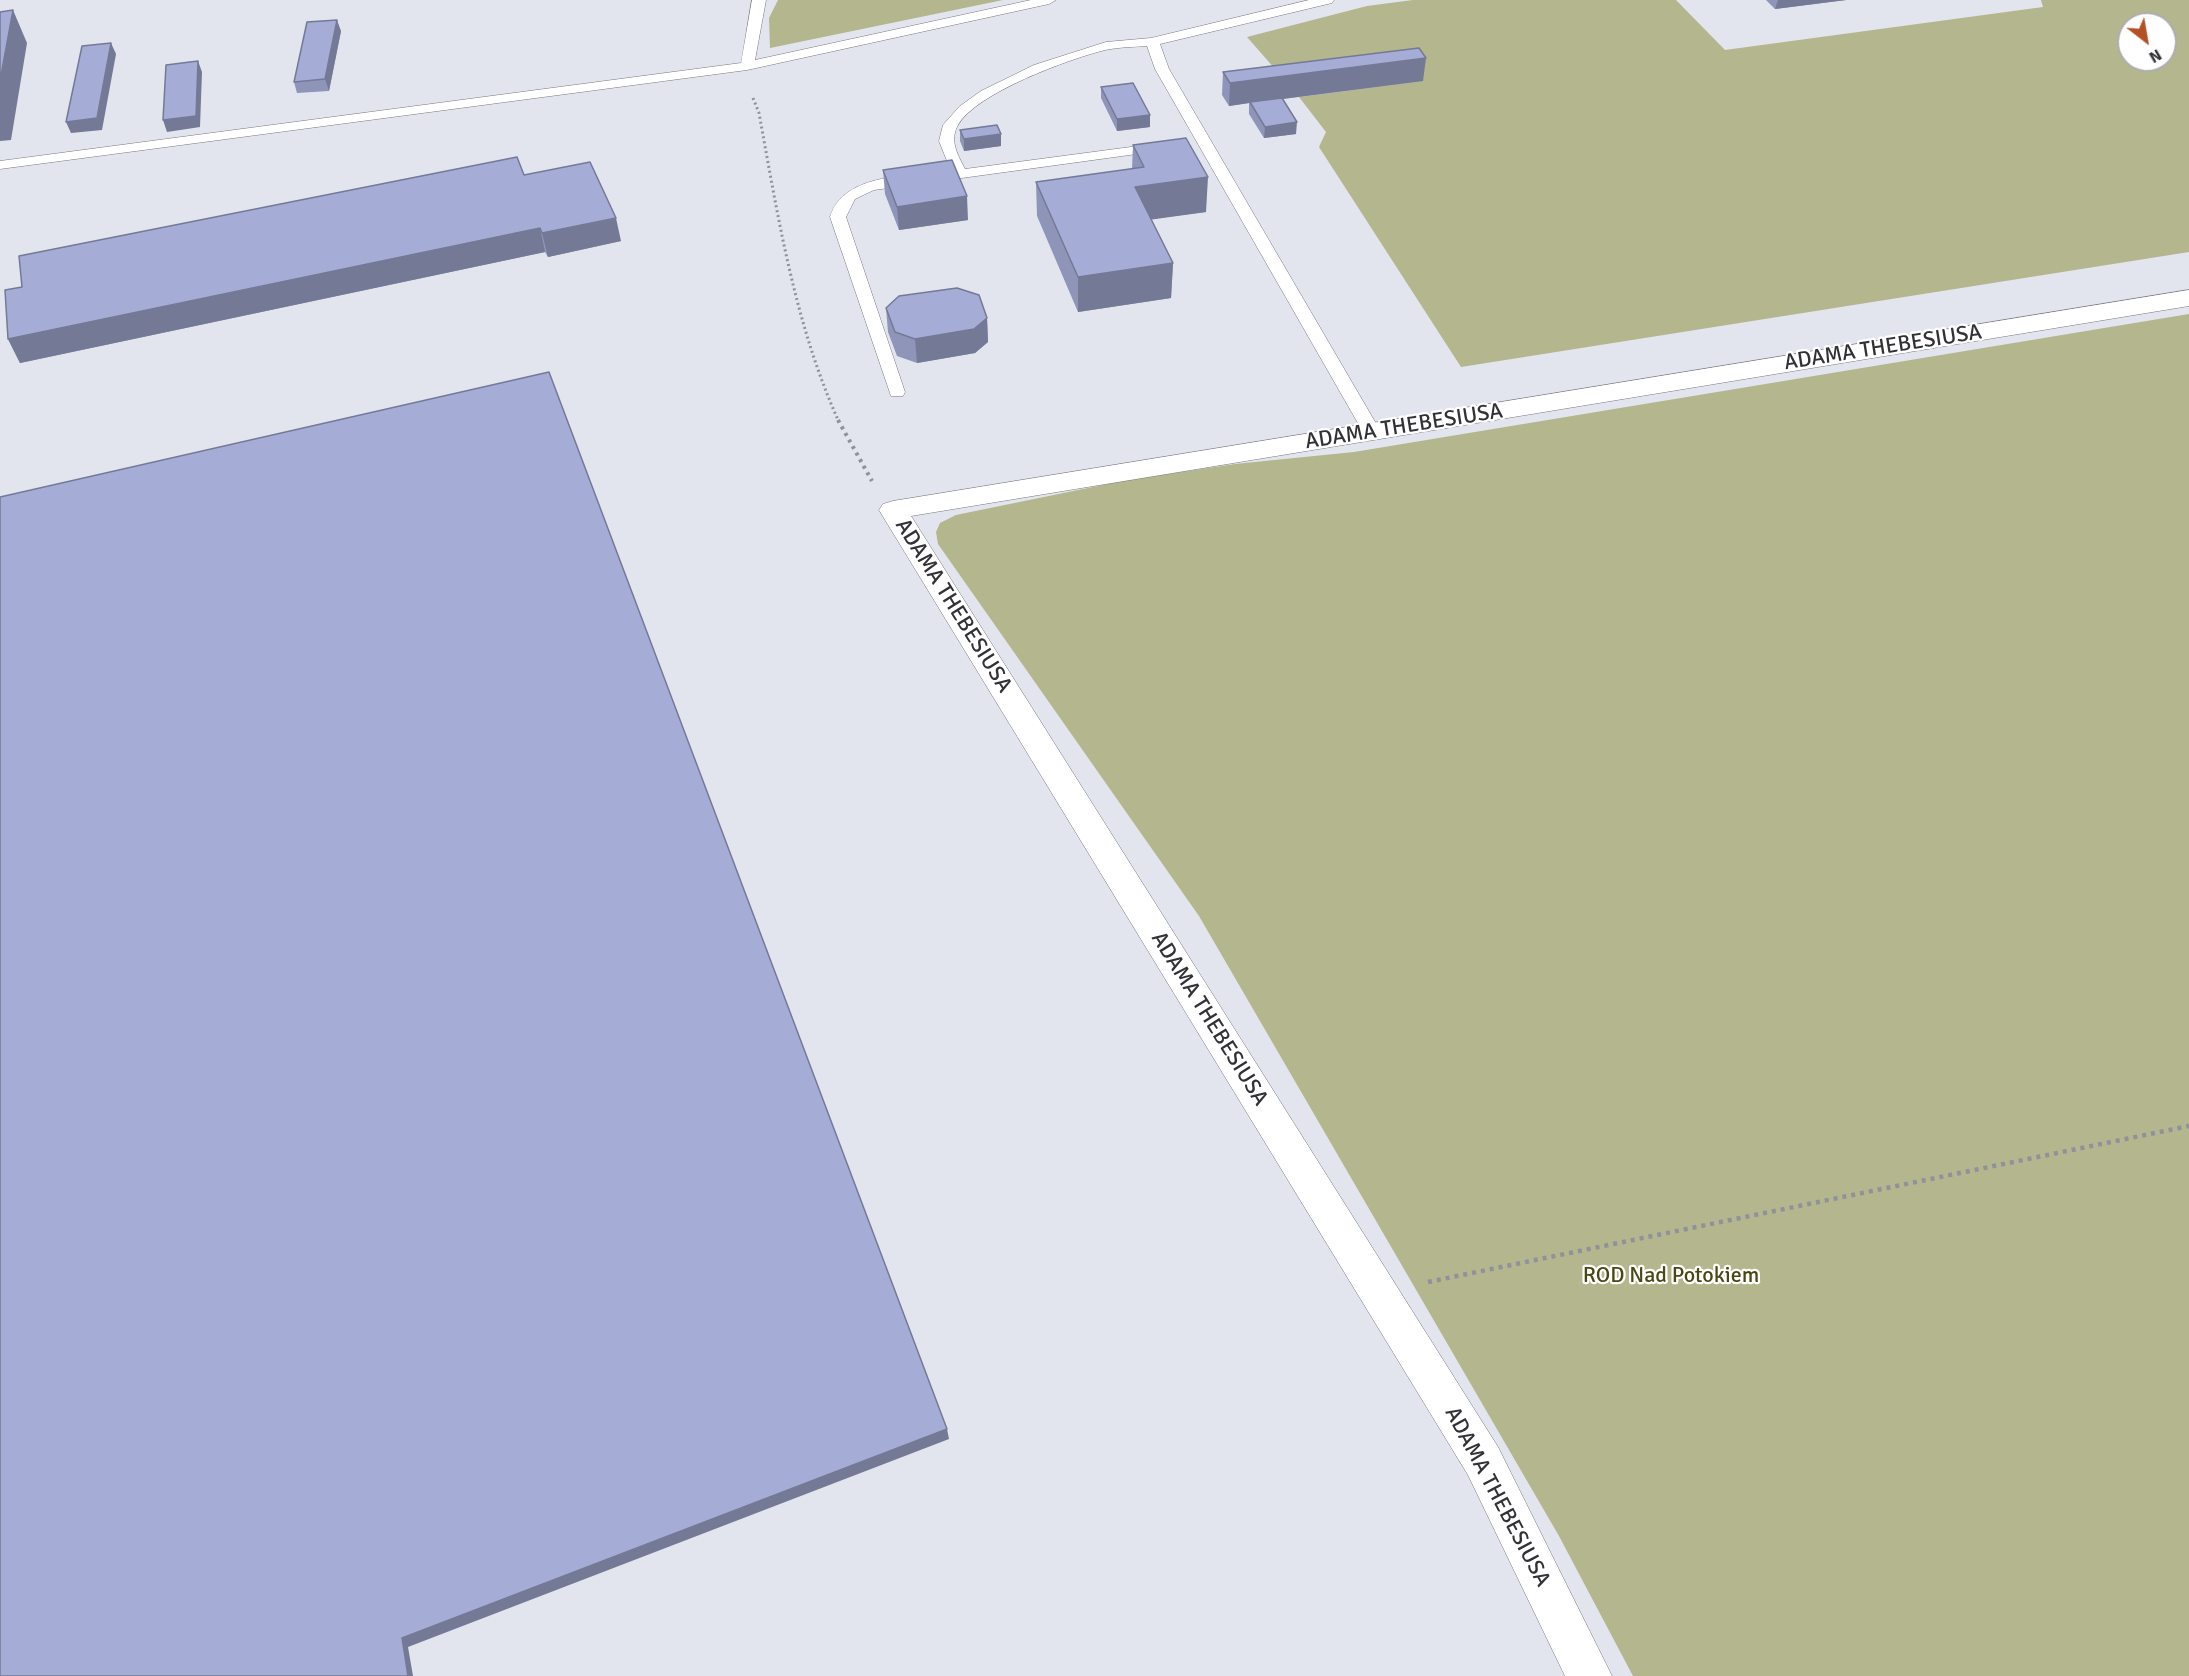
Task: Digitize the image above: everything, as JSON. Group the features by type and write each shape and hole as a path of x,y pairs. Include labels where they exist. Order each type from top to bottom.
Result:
{"street":[{"name":"ADAMA THEBESIUSA","path":"1589,1676 1483,1461 893,510 2189,298"}],"lane":[{"path":"747,66 751,52 753,18 759,0"},
{"path":"0,165 747,66 1048,0"},
{"path":"960,175 946,140 950,124 970,105 1011,79 1074,55 1107,46 1152,42 1201,28 1327,0"},
{"path":"1152,42 1192,142 1372,432"},
{"path":"897,392 838,216 840,207 847,197 857,190 1192,142"}],"path":[{"path":"747,66 749,89 759,112 802,323 852,451 893,510"},
{"path":"1382,1298 1411,1286 1455,1276 2189,1126"}],"green space":[{"path":"778,0 1003,0 770,48 769,18"},
{"path":"1413,0 1676,0 1725,50 2043,7 2041,0 2189,0 2189,252 1461,367 1319,147 1326,132 1299,97 1422,81 1290,86 1247,37 1367,6"},
{"name":"ROD Nad Potokiem","path":"2189,314 2189,1676 1633,1676 1559,1536 1199,916 938,544 936,532 940,523 956,515 1127,480 1235,464 1354,452"}],"building":[{"path":"13,10 0,81 0,12"},
{"path":"337,20 325,79 294,82 307,22"},
{"path":"111,43 97,118 66,122 82,46"},
{"path":"1419,48 1426,58 1230,83 1223,72"},
{"path":"198,61 196,116 163,120 166,65"},
{"path":"1133,83 1150,115 1117,119 1101,87"},
{"path":"1282,98 1297,122 1265,127 1250,102"},
{"path":"997,125 1001,134 964,139 960,130"},
{"path":"1186,138 1208,177 1135,187 1173,263 1078,277 1036,182 1144,167 1133,145"},
{"path":"517,157 524,175 590,162 616,218 542,233 540,228 8,339 5,290 22,287 19,256"},
{"path":"952,160 967,196 897,207 883,170"},
{"path":"957,288 979,295 987,318 974,329 915,339 895,332 886,308 899,296"},
{"path":"549,372 947,1429 402,1638 408,1676 0,1676 0,497"}]}
